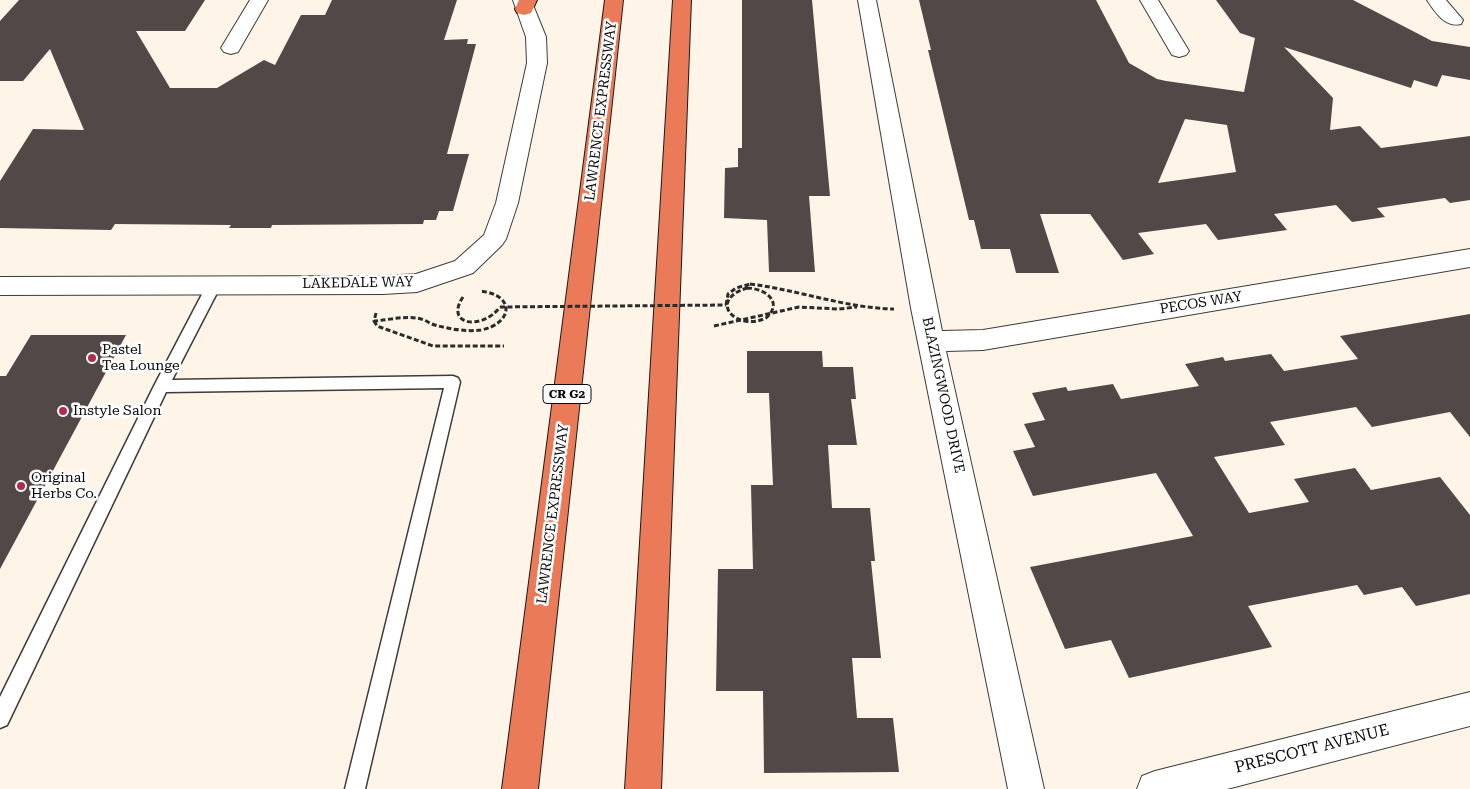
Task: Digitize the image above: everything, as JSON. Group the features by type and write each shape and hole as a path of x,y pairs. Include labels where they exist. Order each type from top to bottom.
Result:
{"highway":[{"name":"LAWRENCE EXPRESSWAY","path":"520,789 611,6"},
{"path":"643,789 684,6"}],"street":[{"path":"231,48 258,0"},
{"name":"BLAZINGWOOD DRIVE","path":"867,0 932,342 1026,789"},
{"path":"1149,0 1179,51"},
{"path":"1436,0 1454,20"},
{"name":"LAKEDALE WAY","path":"0,286 383,285 417,283 464,267 494,239 507,203 537,63 536,37 522,2"},
{"name":"PECOS WAY","path":"932,342 983,340 1470,258"},
{"name":"PRESCOTT AVENUE","path":"1155,789 1470,708"}],"lane":[{"path":"0,718 161,386 214,285"},
{"path":"161,386 453,382 355,789"}],"path":[{"path":"464,296 458,302 456,309 458,316 471,323 490,319 497,314 500,306 647,306 667,305 676,305 686,305 716,305 726,305 729,296 737,290 748,287 769,295 774,304 772,313 764,319 753,322 741,321 731,316 725,308 725,299 730,291 738,286 750,284 783,288 810,297 878,310"},
{"path":"394,319 421,319 446,327 480,330 499,322 507,307 505,300 500,294 492,291 472,292"},
{"path":"714,326 800,307 839,309 860,306"},
{"path":"374,321 377,326 434,346 504,346"}],"building":[{"path":"19,0 205,0 185,31 136,31 170,88 217,88 264,60 275,65 301,15 325,15 332,0 457,0 444,40 468,39 467,44 476,44 447,154 469,154 453,211 439,211 436,220 424,220 423,224 272,225 271,228 229,228 231,225 115,224 111,230 0,228 0,181 33,129 84,130 50,49 23,81 0,81 0,21"},
{"path":"742,0 812,0 830,196 809,196 815,272 769,272 767,220 724,218 725,168 738,167 738,148 742,148"},
{"path":"919,0 1096,0 1129,63 1157,79 1244,92 1255,38 1240,33 1216,0 1353,0 1432,41 1470,47 1470,80 1442,75 1437,87 1414,80 1411,88 1284,47 1333,98 1330,130 1360,126 1381,148 1470,136 1470,200 1450,203 1445,198 1377,208 1385,217 1352,222 1336,205 1274,214 1287,230 1218,240 1206,224 1138,233 1154,254 1123,260 1090,214 1040,214 1059,273 1016,273 1010,249 981,249 974,220 969,220 928,50 931,50","holes":["1185,119 1227,125 1236,172 1158,183"]},
{"path":"1470,314 1470,437 1450,412 1372,427 1356,407 1270,422 1285,445 1214,457 1249,513 1309,502 1294,479 1355,468 1371,490 1440,477 1470,515 1470,594 1416,606 1402,587 1364,595 1357,585 1248,606 1272,647 1129,678 1111,640 1065,649 1030,567 1193,536 1156,473 1033,496 1013,451 1035,447 1024,424 1045,420 1032,393 1066,387 1068,391 1113,384 1121,399 1199,386 1185,364 1223,357 1225,361 1271,354 1284,371 1358,359 1340,336"},
{"path":"31,335 126,335 0,569 0,376 6,376"},
{"path":"747,351 822,351 823,367 853,367 856,399 851,399 857,445 828,445 832,508 870,508 875,561 871,561 881,658 852,658 857,718 893,718 899,772 764,773 763,691 716,691 718,569 753,569 751,485 773,485 769,393 747,393"}],"place":[{"name":"Pastel Tea Lounge","path":"92,358"},
{"name":"Instyle Salon","path":"63,411"},
{"name":"Original Herbs Co.","path":"21,486"}]}
